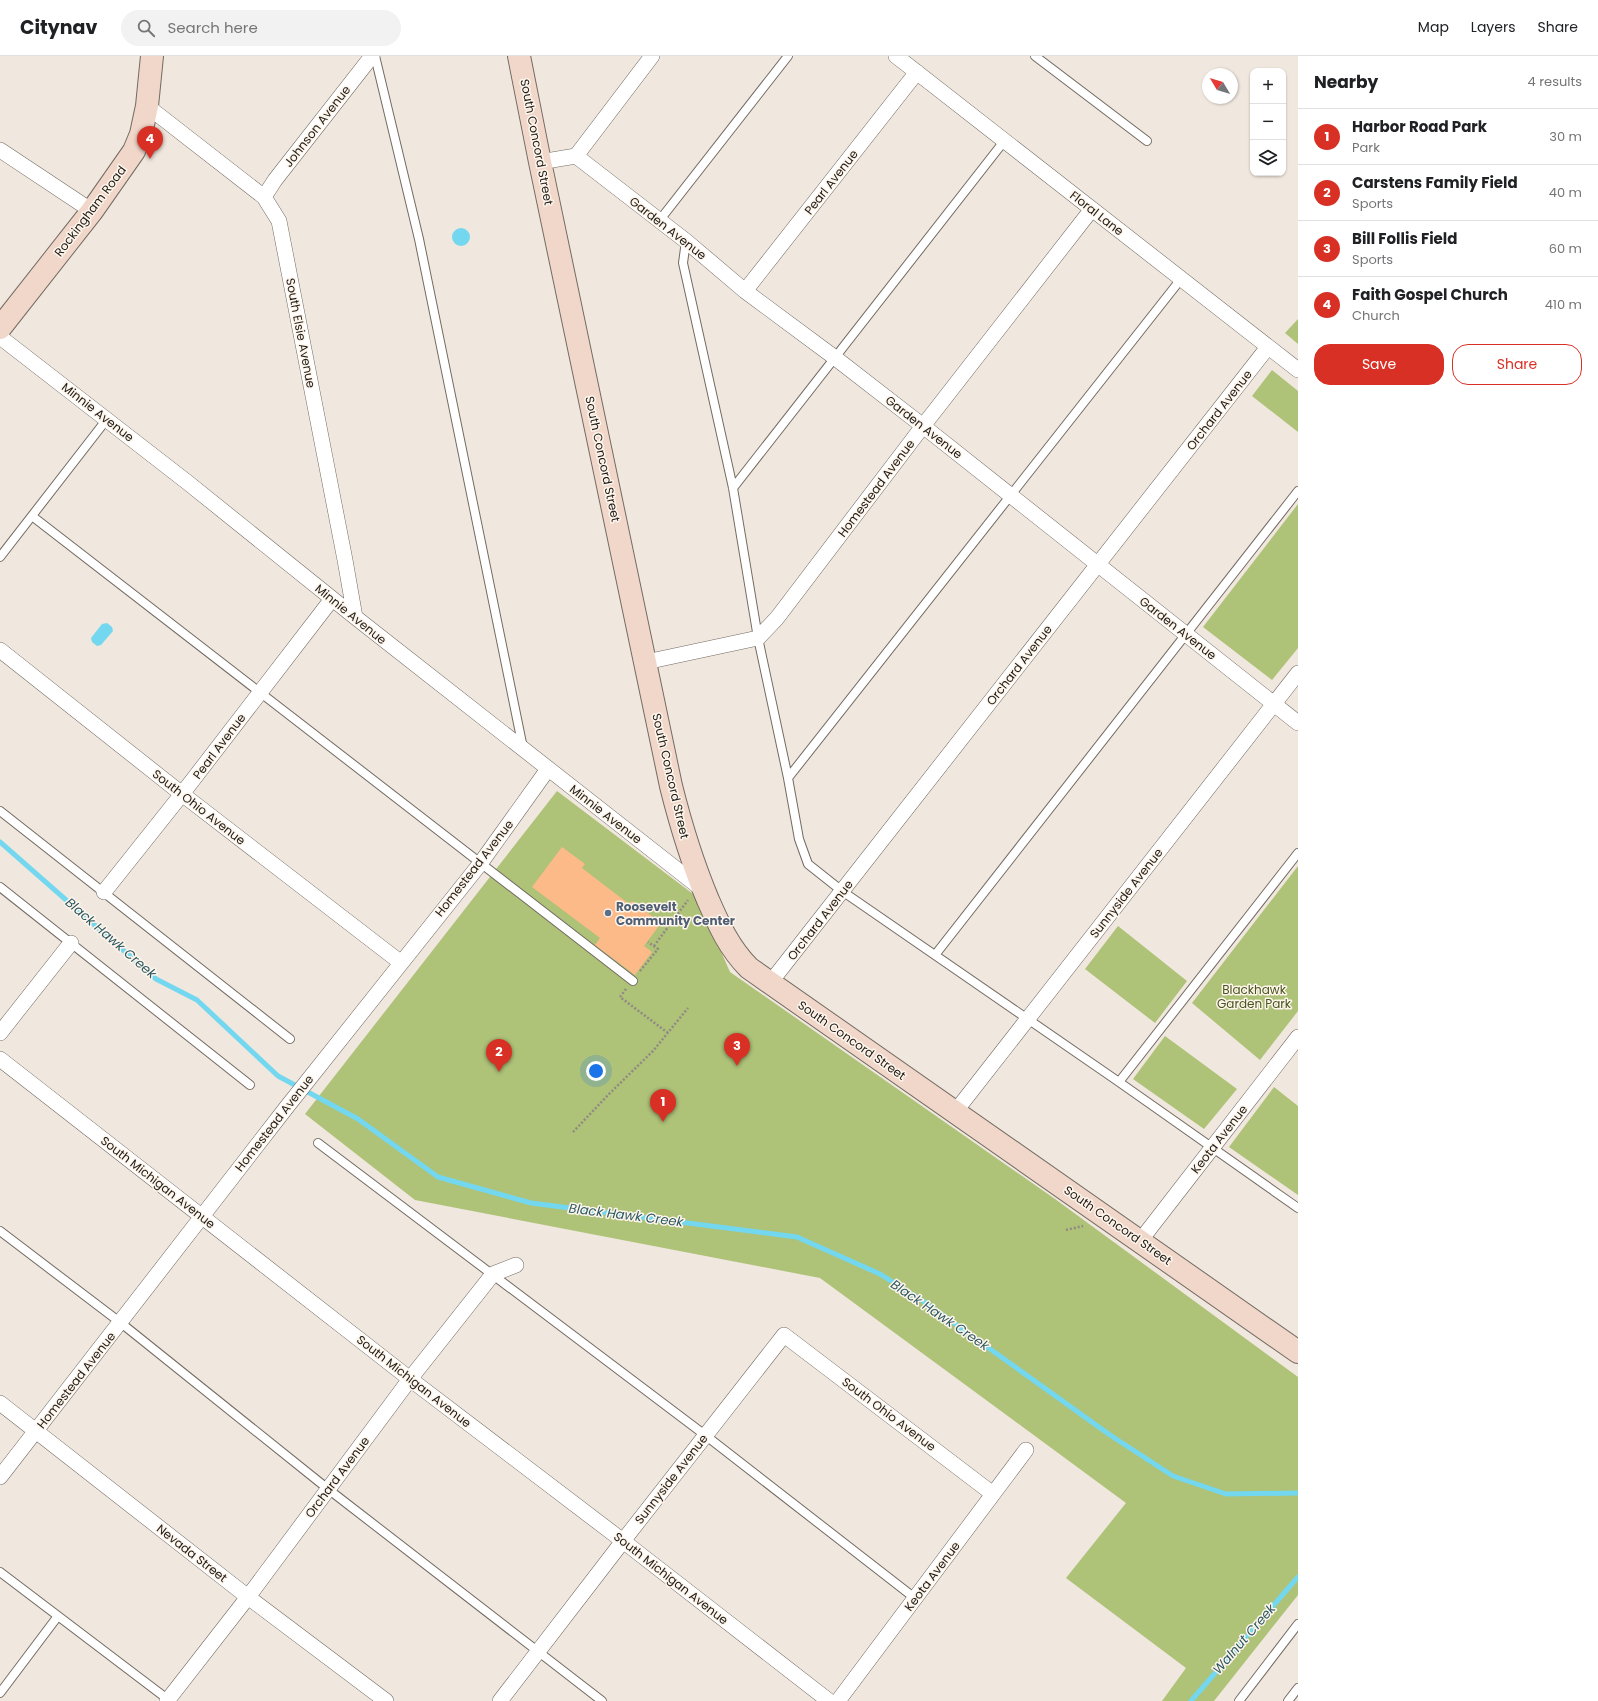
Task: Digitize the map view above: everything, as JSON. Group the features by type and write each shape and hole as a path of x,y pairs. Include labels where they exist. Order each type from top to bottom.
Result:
{"street":[{"name":"Rockingham Road","path":"0,328 92,211 134,151 141,134 147,106 152,56"},
{"name":"Johnson Avenue","path":"264,197 275,180 372,56"},
{"name":"South Concord Street","path":"519,56 540,162 678,814 697,894 719,926 730,946 749,968 1298,1352"},
{"name":"Floral Lane","path":"896,56 1298,370"},
{"path":"540,162 576,156 646,60"},
{"name":"Pearl Avenue","path":"745,291 917,72"},
{"name":"South Elsie Avenue","path":"147,106 264,197 279,221 345,560 354,617"},
{"path":"0,150 92,211"},
{"name":"Garden Avenue","path":"576,156 686,242 745,291 923,426 1298,723"},
{"name":"Homestead Avenue","path":"758,638 777,618 923,426 1092,209"},
{"name":"Minnie Avenue","path":"0,337 187,482 354,617 523,749 697,894"},
{"name":"Orchard Avenue","path":"770,983 1268,347"},
{"name":"Pearl Avenue","path":"104,892 182,794 332,599"},
{"path":"646,662 758,638"},
{"name":"South Ohio Avenue","path":"0,650 182,794 400,962"},
{"name":"Sunnyside Avenue","path":"955,1112 1298,673"},
{"name":"Homestead Avenue","path":"0,1477 400,962 480,864 548,769"},
{"path":"0,1033 71,943"},
{"name":"Keota Avenue","path":"1140,1241 1298,1037"},
{"name":"South Michigan Avenue","path":"0,1059 410,1379 623,1540 829,1701"},
{"path":"493,1274 516,1265"},
{"name":"Orchard Avenue","path":"169,1701 410,1379 493,1274"},
{"name":"Sunnyside Avenue","path":"500,1701 623,1540 784,1335"},
{"name":"South Ohio Avenue","path":"784,1335 994,1494"},
{"name":"Nevada Street","path":"0,1402 248,1597 386,1701"},
{"name":"Keota Avenue","path":"838,1701 916,1599 1026,1450"}],"lane":[{"path":"375,56 419,240 523,749"},
{"path":"659,221 788,56"},
{"path":"1036,56 1147,141"},
{"path":"733,488 1005,140"},
{"path":"686,242 683,263 733,488 758,638 788,778 799,840 808,864 842,891 1119,1082 1298,1208"},
{"path":"788,778 1181,279"},
{"path":"0,557 107,419"},
{"path":"935,955 1298,491"},
{"path":"32,516 633,981"},
{"path":"0,811 290,1038"},
{"path":"1119,1082 1298,853"},
{"path":"0,887 250,1085"},
{"path":"318,1143 705,1435 916,1599"},
{"path":"0,1231 121,1323 328,1489 602,1701"},
{"path":"0,1572 169,1701"},
{"path":"0,1693 58,1616"},
{"path":"1239,1701 1298,1624"},
{"path":"1288,1701 1298,1688"}],"path":[{"path":"654,946 697,894"},
{"path":"573,1132 608,1094 653,1051 688,1008"}],"green space":[{"path":"1298,319 1298,344 1285,333"},
{"path":"1272,370 1298,391 1298,432 1252,396"},
{"path":"1298,504 1298,648 1272,680 1203,627"},
{"path":"557,791 697,897 730,972 1055,1199 1298,1377 1298,1595 1214,1701 1162,1701 1186,1668 1066,1578 1126,1503 820,1278 415,1200 305,1114"},
{"name":"Blackhawk Garden Park","path":"1298,866 1298,1011 1260,1060 1192,1003"},
{"name":"Blackhawk Garden Park","path":"1118,926 1187,981 1155,1023 1085,969"},
{"path":"1165,1036 1237,1089 1204,1129 1133,1079"},
{"path":"1274,1087 1298,1106 1298,1195 1229,1147"}],"water":[{"path":"457,228 465,228 470,233 468,244 465,246 457,246 452,241 452,233"},
{"path":"107,623 112,627 113,631 101,645 97,646 92,642 91,638 102,624"}],"building":[{"name":"Roosevelt Community Center","path":"562,847 585,864 582,868 629,904 632,901 661,923 644,946 652,952 635,975 595,945 600,938 532,887"}],"waterway":[{"name":"Black Hawk Creek","path":"0,842 156,979 197,1000 278,1076 358,1119 438,1177 531,1203 797,1237 880,1274 926,1303 1110,1435 1173,1476 1226,1494 1298,1493"},
{"name":"Walnut Creek","path":"1191,1701 1298,1577"}],"place":[{"name":"Faith Gospel Church","path":"150,159"},
{"name":"Roosevelt Community Center","path":"608,913"},
{"name":"Bill Follis Field","path":"737,1066"},
{"name":"Carstens Family Field","path":"499,1072"},
{"name":"Harbor Road Park","path":"663,1122"}]}
